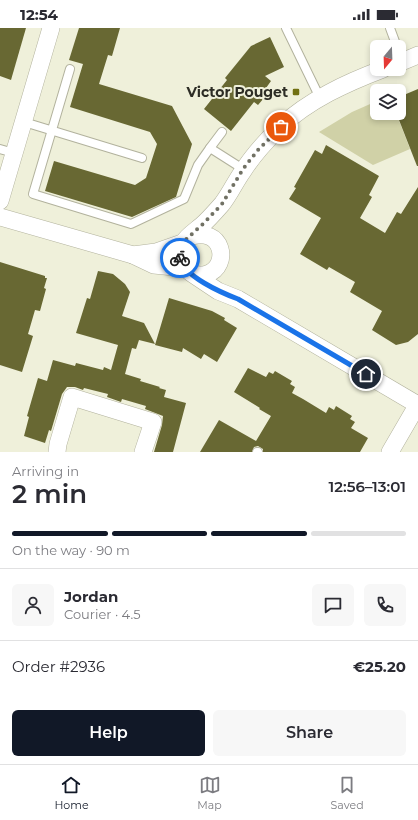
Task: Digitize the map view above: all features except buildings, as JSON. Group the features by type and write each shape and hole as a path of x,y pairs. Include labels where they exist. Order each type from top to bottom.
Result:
{"street":[{"path":"0,201 7,151 24,122 51,28"},
{"path":"370,75 334,90 320,98 281,127 258,150 243,169 222,204 186,240 179,251 180,260 187,270 218,291 238,299 418,404 390,452"},
{"path":"0,217 133,255 154,265 187,270 199,275 207,274 214,270 219,263 221,254 218,226 222,204"},
{"path":"133,255 156,252 197,234 206,234 214,238 219,246"},
{"path":"219,263 226,284 238,299"},
{"path":"57,452 72,397 152,422 143,452"}],"lane":[{"path":"286,28 320,98"},
{"path":"390,28 396,40"},
{"path":"70,69 33,194 131,224 184,199 198,165 222,132"},
{"path":"24,122 142,158"},
{"path":"210,148 243,169"}],"green space":[{"path":"370,104 370,120 399,120 410,149 373,165 319,132 352,112"}],"way so far":[{"path":"180,258 179,251 182,243 222,204 243,169 258,150 281,127"}],"place":[{"name":"Victor Pouget","path":"296,92"}],"route":[{"path":"180,258 184,268 218,291 238,299 366,374"}]}
